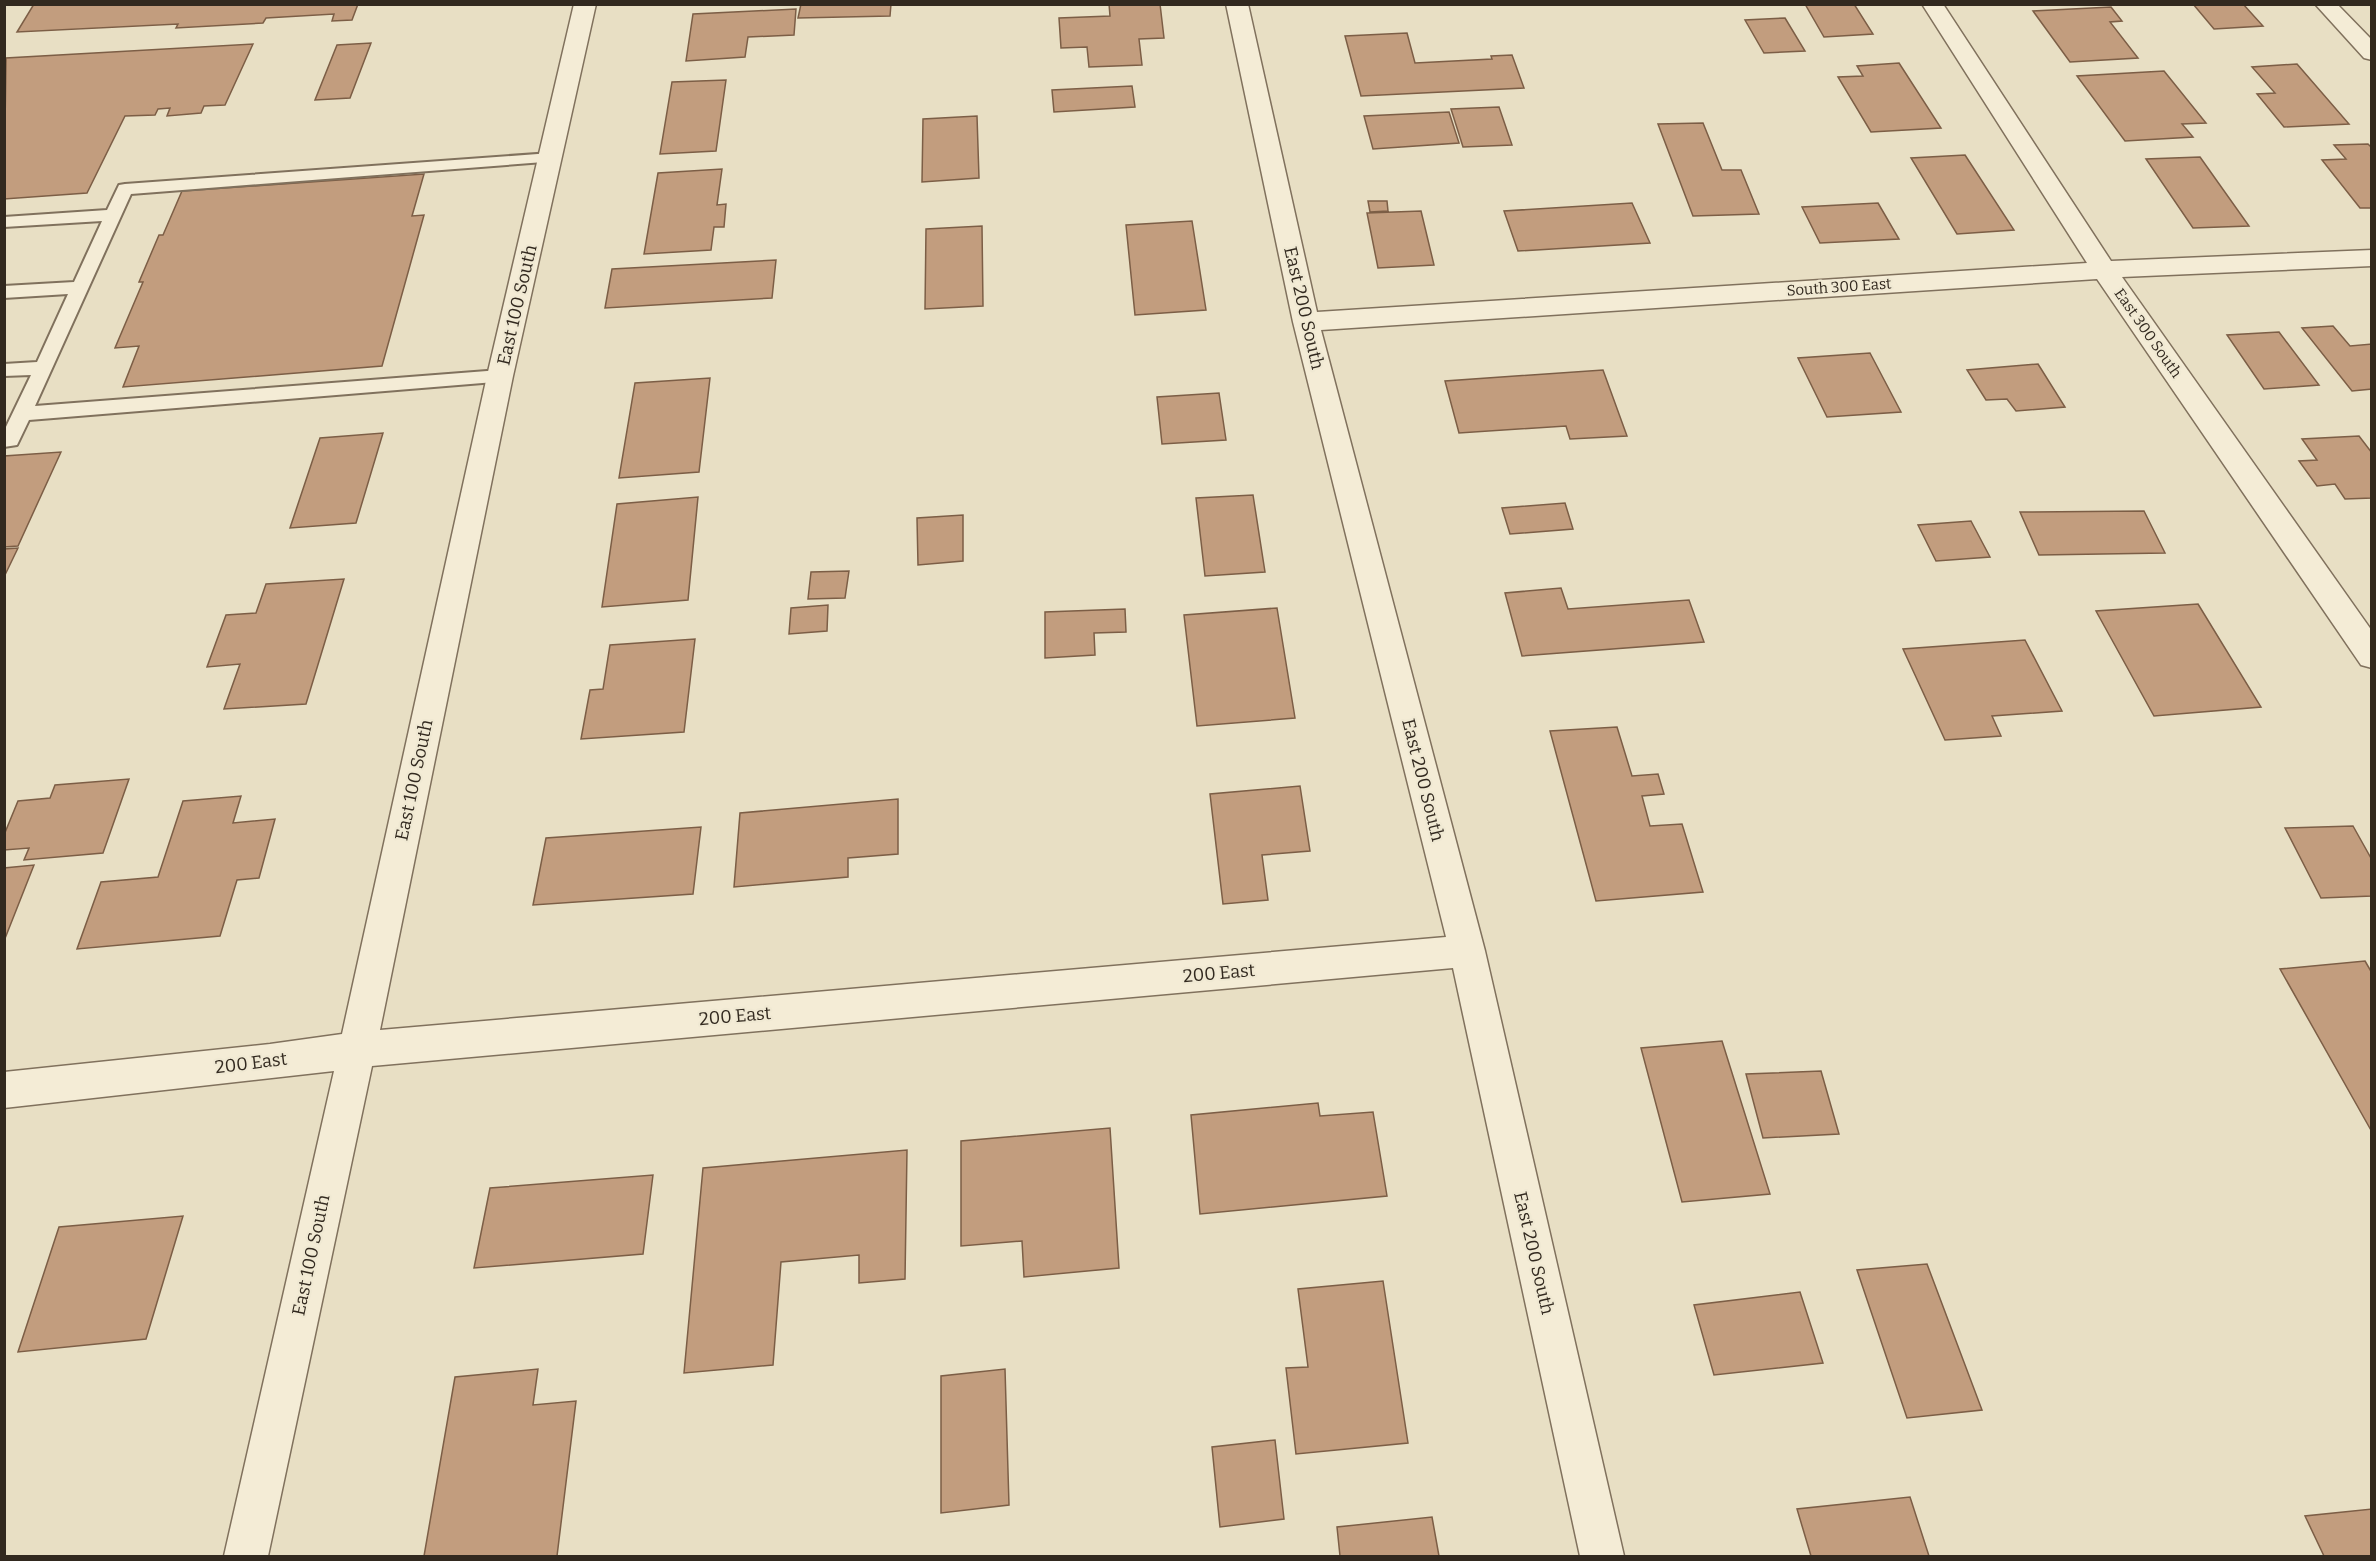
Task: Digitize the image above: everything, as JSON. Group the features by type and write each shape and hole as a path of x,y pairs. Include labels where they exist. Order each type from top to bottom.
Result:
{"street":[{"name":"East 100 South","path":"246,1557 357,1050 500,376 585,4"},
{"name":"East 200 South","path":"1237,4 1306,322 1467,951 1602,1557"},
{"name":"East 300 South","path":"1932,4 2104,270 2372,656"},
{"path":"2325,4 2372,53"},
{"name":"South 300 East","path":"1306,322 2104,270 2372,258"},
{"name":"200 East","path":"4,1090 270,1062 357,1050 1467,951"}],"lane":[{"path":"7,440 44,368 125,189 551,158"},
{"path":"4,222 113,215"},
{"path":"4,292 81,287"},
{"path":"4,370 44,368"},
{"path":"22,414 500,376"}],"building":[{"path":"34,4 358,4 352,20 332,21 334,14 266,18 263,23 176,28 178,24 17,32"},
{"path":"801,4 891,4 890,16 798,18"},
{"path":"1109,4 1160,4 1164,38 1139,39 1142,65 1089,67 1087,47 1061,48 1059,18 1110,16"},
{"path":"1805,4 1854,4 1873,34 1824,37"},
{"path":"2193,4 2243,4 2263,26 2214,29"},
{"path":"2111,7 2122,21 2110,22 2138,58 2070,62 2033,11"},
{"path":"796,9 794,35 748,37 745,57 686,61 693,14"},
{"path":"1785,18 1805,51 1764,53 1745,20"},
{"path":"1407,33 1415,63 1492,59 1491,56 1512,55 1524,88 1361,96 1345,36"},
{"path":"371,43 350,98 315,100 337,45"},
{"path":"253,44 225,105 204,106 201,113 167,116 170,108 158,109 155,115 125,116 87,193 4,199 6,58"},
{"path":"1899,63 1941,128 1871,132 1838,77 1863,76 1857,66"},
{"path":"2297,64 2349,124 2284,127 2257,94 2275,93 2252,67"},
{"path":"2164,71 2206,123 2182,124 2193,137 2125,141 2077,76"},
{"path":"726,80 716,151 660,154 672,82"},
{"path":"1132,86 1135,107 1054,112 1052,90"},
{"path":"1499,107 1512,145 1463,147 1451,109"},
{"path":"1449,112 1459,143 1373,149 1364,116"},
{"path":"977,116 979,178 922,182 923,119"},
{"path":"1703,123 1722,170 1741,170 1759,214 1693,216 1658,124"},
{"path":"2368,144 2372,148 2372,208 2360,208 2322,160 2346,159 2334,145"},
{"path":"1965,155 2014,230 1957,234 1911,158"},
{"path":"2200,157 2249,226 2193,228 2146,159"},
{"path":"722,169 717,205 726,204 724,227 714,227 711,250 644,254 658,173"},
{"path":"424,174 412,216 424,215 382,366 123,387 139,346 115,348 143,282 139,282 159,235 163,235 182,191"},
{"path":"1368,201 1387,201 1388,211 1370,212"},
{"path":"1632,203 1650,243 1518,251 1504,211"},
{"path":"1878,203 1899,239 1820,243 1802,207"},
{"path":"1421,211 1434,265 1378,268 1367,213"},
{"path":"1192,221 1206,310 1135,315 1126,225"},
{"path":"982,226 983,306 925,309 926,229"},
{"path":"776,260 772,298 605,308 612,269"},
{"path":"2333,326 2350,346 2372,344 2372,389 2352,391 2302,328"},
{"path":"2279,332 2319,385 2264,389 2227,335"},
{"path":"1870,353 1901,412 1827,417 1798,358"},
{"path":"2038,364 2065,407 2016,411 2007,399 1986,400 1967,370"},
{"path":"1603,370 1627,436 1570,439 1566,426 1459,433 1445,381"},
{"path":"710,378 699,472 619,478 635,383"},
{"path":"1219,393 1226,440 1162,444 1157,397"},
{"path":"383,433 356,523 290,528 320,438"},
{"path":"2359,436 2372,453 2372,498 2345,499 2335,484 2317,486 2299,461 2317,460 2302,439"},
{"path":"61,452 18,546 4,547 4,456"},
{"path":"1253,495 1265,572 1205,576 1196,498"},
{"path":"698,497 688,600 602,607 617,504"},
{"path":"1565,503 1573,529 1510,534 1502,508"},
{"path":"2144,511 2165,553 2039,555 2020,512"},
{"path":"963,515 963,561 918,565 917,518"},
{"path":"1971,521 1990,557 1936,561 1918,525"},
{"path":"18,548 4,577 4,549"},
{"path":"849,571 845,598 808,599 811,572"},
{"path":"344,579 306,704 224,709 240,664 207,667 226,615 256,613 266,584"},
{"path":"1561,588 1568,609 1689,600 1704,642 1522,656 1505,593"},
{"path":"2198,604 2261,707 2154,716 2096,611"},
{"path":"828,605 827,631 789,634 791,608"},
{"path":"1277,608 1295,718 1197,726 1184,615"},
{"path":"1125,609 1126,632 1094,633 1095,655 1045,658 1045,612"},
{"path":"695,639 684,732 581,739 590,690 603,689 610,645"},
{"path":"2025,640 2062,711 1992,716 2001,736 1945,740 1903,649"},
{"path":"1617,727 1632,776 1658,774 1664,794 1642,796 1650,826 1682,824 1703,892 1596,901 1550,731"},
{"path":"129,779 103,853 24,860 29,848 4,850 4,835 18,801 50,798 55,785"},
{"path":"1300,786 1310,851 1262,855 1268,900 1223,904 1210,794"},
{"path":"241,796 233,823 275,819 259,878 237,880 220,936 77,949 101,882 158,877 183,801"},
{"path":"898,799 898,854 848,858 848,877 734,887 740,813"},
{"path":"2353,826 2372,860 2372,896 2321,898 2285,828"},
{"path":"701,827 693,894 533,905 546,838"},
{"path":"34,865 4,941 4,868"},
{"path":"2365,961 2372,973 2372,1132 2280,969"},
{"path":"1722,1041 1770,1194 1682,1202 1641,1048"},
{"path":"1821,1071 1839,1134 1763,1138 1746,1074"},
{"path":"1318,1103 1320,1116 1373,1112 1387,1196 1200,1214 1191,1115"},
{"path":"1110,1128 1119,1268 1024,1277 1022,1241 961,1246 961,1141"},
{"path":"907,1150 905,1279 859,1283 859,1255 781,1262 773,1365 684,1373 703,1168"},
{"path":"653,1175 643,1254 474,1268 490,1188"},
{"path":"183,1216 146,1339 18,1352 59,1227"},
{"path":"1927,1264 1982,1410 1907,1418 1857,1270"},
{"path":"1383,1281 1408,1443 1296,1454 1286,1368 1308,1367 1298,1289"},
{"path":"1800,1292 1823,1363 1714,1375 1694,1305"},
{"path":"538,1369 533,1405 576,1401 557,1556 424,1556 455,1377"},
{"path":"1005,1369 1009,1505 941,1513 941,1376"},
{"path":"1275,1440 1284,1519 1220,1527 1212,1447"},
{"path":"1910,1497 1929,1556 1811,1556 1797,1509"},
{"path":"2372,1509 2372,1556 2324,1556 2305,1516"},
{"path":"1432,1517 1439,1556 1340,1556 1337,1527"}]}
